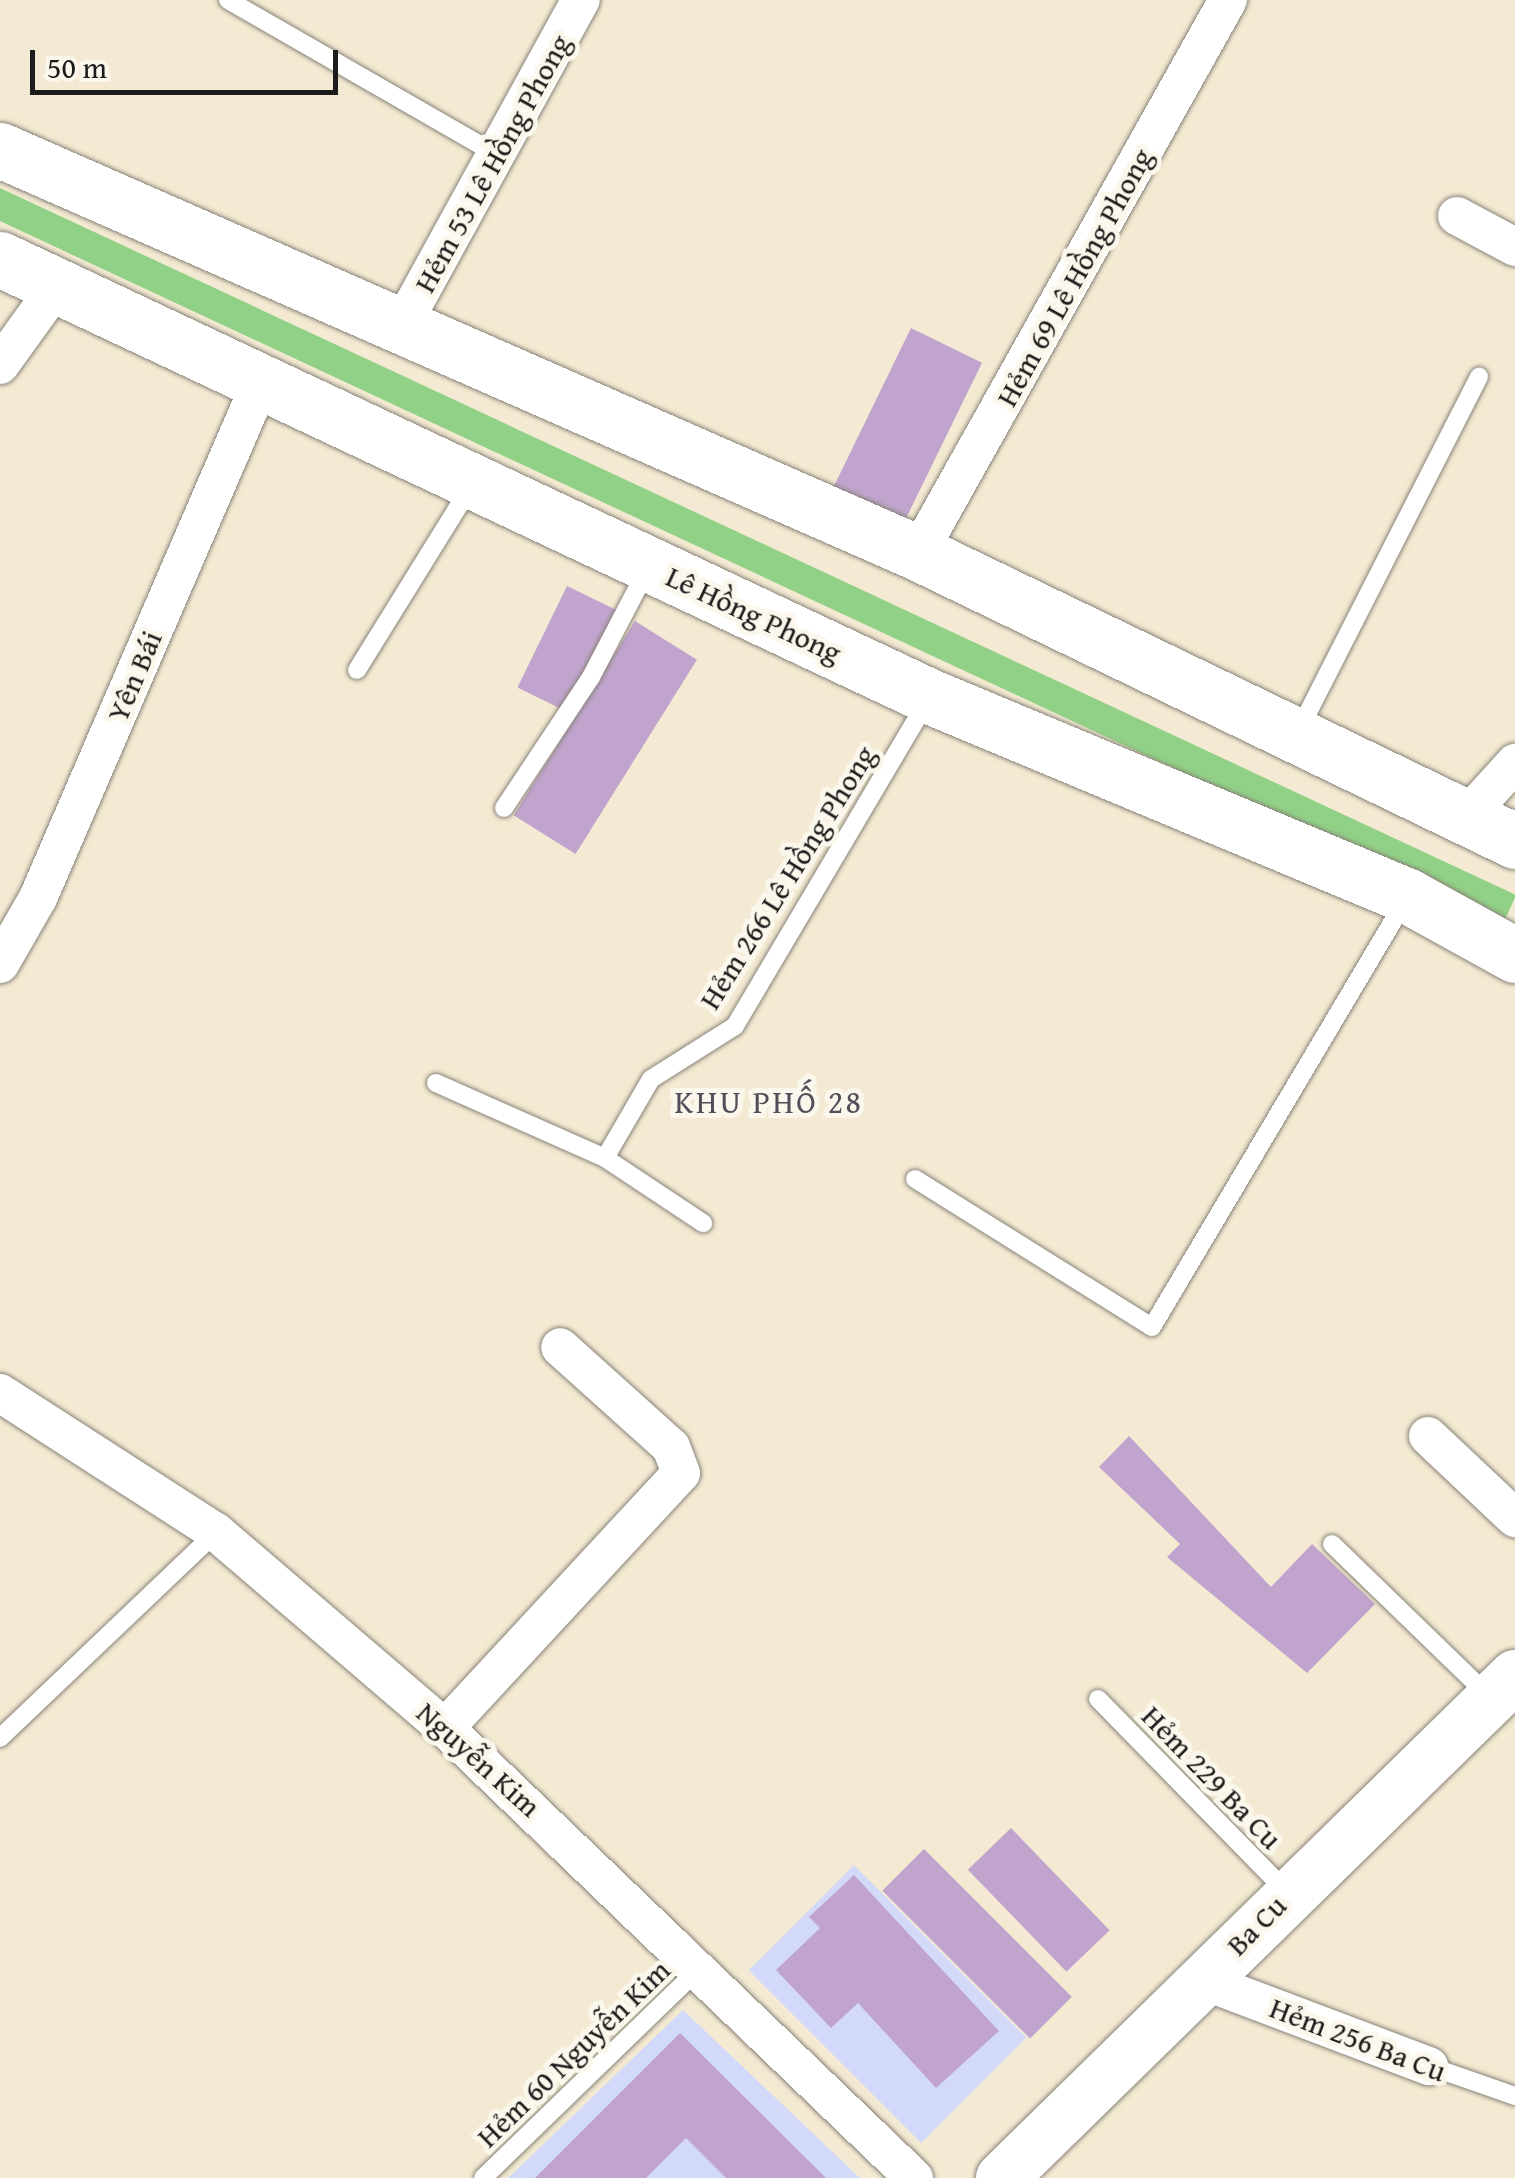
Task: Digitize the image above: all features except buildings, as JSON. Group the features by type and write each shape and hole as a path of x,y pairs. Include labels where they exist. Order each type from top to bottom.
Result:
{"main road":[{"path":"0,150 918,552 1515,842"},
{"name":"Lê Hồng Phong","path":"0,259 929,696 1408,896 1515,955"},
{"name":"Ba Cu","path":"1002,2178 1288,1893 1504,1687"}],"street":[{"name":"Hẻm 53 Lê Hồng Phong","path":"402,325 581,0"},
{"name":"Hẻm 69 Lê Hồng Phong","path":"918,552 1228,0"},
{"path":"1457,216 1515,247"},
{"path":"0,365 58,286"},
{"name":"Yên Bái","path":"0,964 38,898 260,384"},
{"path":"1467,816 1515,763"},
{"path":"444,1728 681,1473 671,1447 560,1347"},
{"name":"Nguyễn Kim","path":"0,1394 31,1405 216,1532 444,1728 701,1967 914,2178"},
{"path":"1428,1436 1515,1518"},
{"name":"Hẻm 256 Ba Cu","path":"1202,1980 1428,2066"}],"lane":[{"path":"228,0 496,154"},
{"path":"1296,734 1479,376"},
{"path":"357,670 474,482"},
{"path":"504,808 592,677 650,565"},
{"name":"Hẻm 266 Lê Hồng Phong","path":"606,1158 651,1079 734,1026 929,696"},
{"path":"914,1178 1152,1327 1408,896"},
{"path":"436,1083 606,1158 703,1223"},
{"path":"0,1738 216,1532"},
{"path":"1332,1544 1504,1687"},
{"name":"Hẻm 229 Ba Cu","path":"1098,1700 1288,1893"},
{"name":"Hẻm 60 Nguyễn Kim","path":"483,2178 701,1967"},
{"name":"Hẻm 256 Ba Cu","path":"1428,2066 1515,2096"}],"shaded area":[{"path":"854,1865 1027,2038 921,2143 749,1970"},
{"path":"683,2010 860,2178 508,2178"}],"green space":[{"path":"0,188 1515,894 1504,922 0,221"}],"district":[{"name":"KHU PHỐ 28","path":"769,1102"}]}
